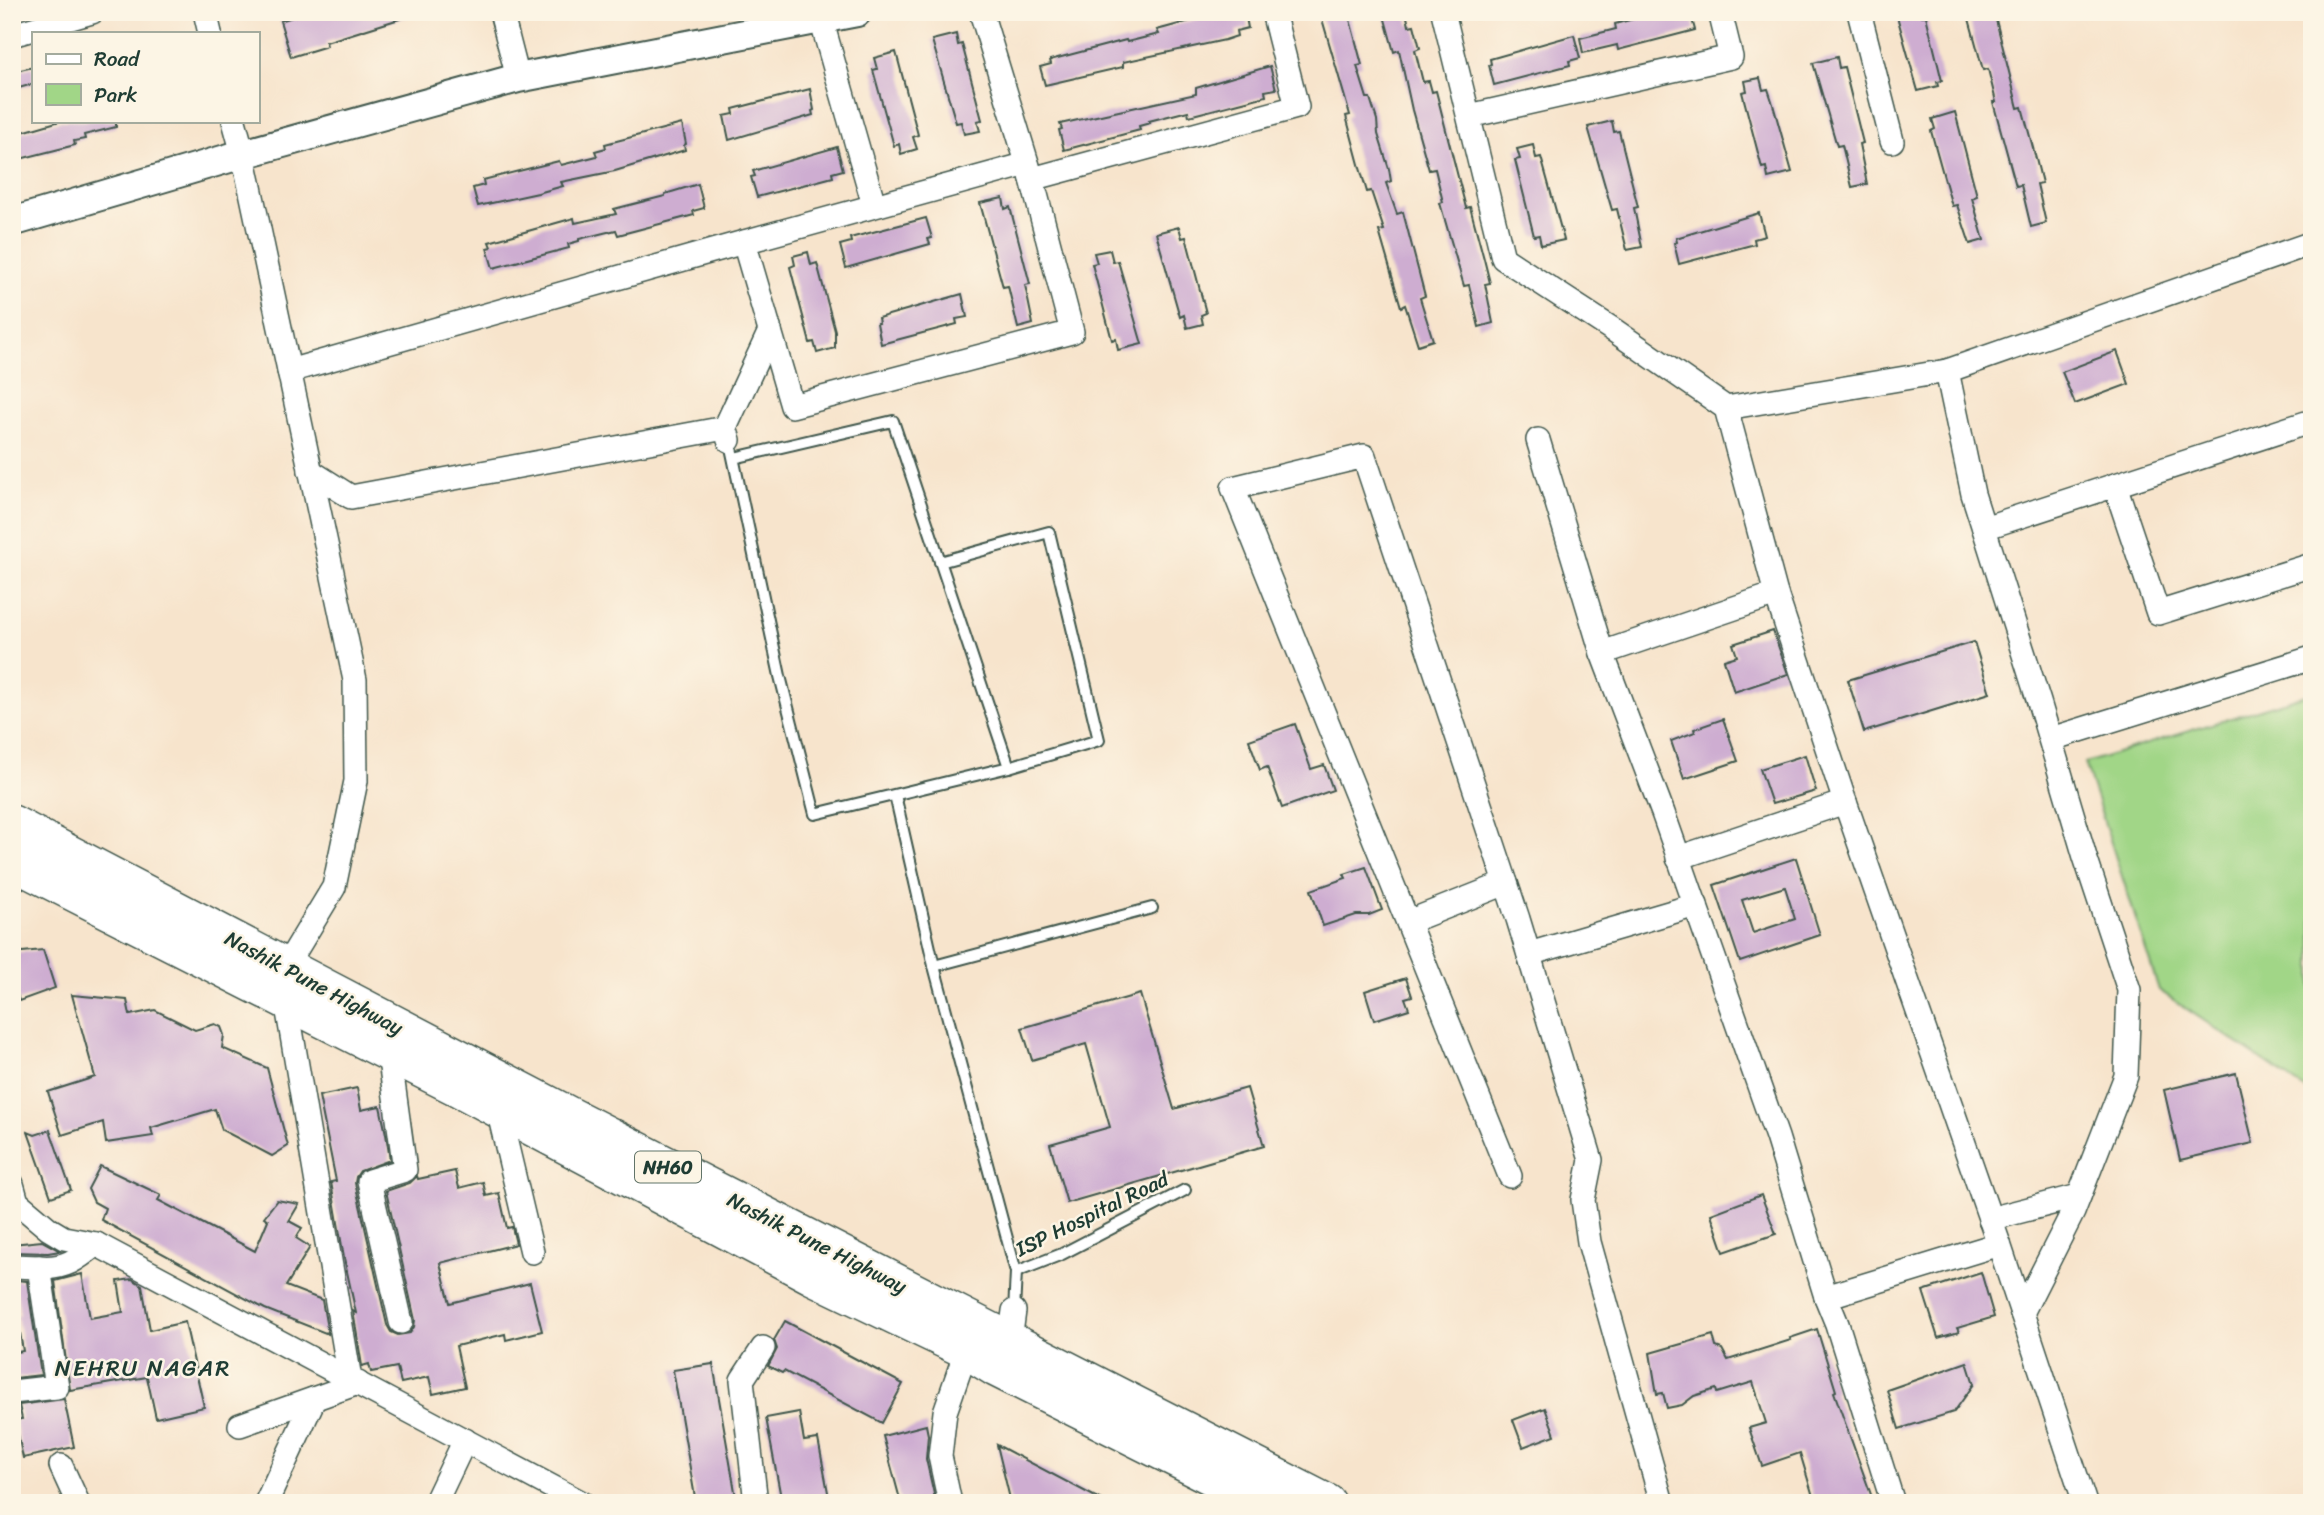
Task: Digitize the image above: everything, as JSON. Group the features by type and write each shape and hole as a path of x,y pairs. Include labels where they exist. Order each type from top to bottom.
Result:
{"highway":[{"name":"Nashik Pune Highway","path":"12,824 285,984 389,1053 813,1276 993,1339 1265,1503"},
{"name":"Nashik Pune Highway","path":"12,862 285,984 993,1339 1327,1503"}],"street":[{"path":"15,27 92,12"},
{"path":"205,12 210,32"},
{"path":"501,12 518,78"},
{"path":"12,222 243,154 518,78 820,16 857,12"},
{"path":"744,242 792,406 1073,332 981,12"},
{"path":"289,371 874,205 1029,172 1297,107 1273,12"},
{"path":"1443,12 1503,258 1726,408 1776,594 2085,1503"},
{"path":"1469,116 1731,57 1720,12"},
{"path":"1859,12 1892,141"},
{"path":"820,16 874,205"},
{"path":"234,122 355,680 356,781 334,887 285,984 354,1381"},
{"path":"1726,408 1948,371 2312,243"},
{"path":"310,471 351,497 730,443 770,331"},
{"path":"1948,371 1973,494 2129,990 2126,1076 2079,1196 2022,1313"},
{"path":"1984,528 2312,421"},
{"path":"1538,440 1602,653 1663,813 1777,1137 1893,1503"},
{"path":"1510,1176 1233,488 1364,456 1529,954 1591,1160 1583,1200 1590,1242 1662,1503"},
{"path":"2115,485 2158,613 2312,565"},
{"path":"1602,653 1776,594"},
{"path":"2051,739 2312,658"},
{"path":"1678,858 1845,802"},
{"path":"1408,922 1506,883"},
{"path":"1529,954 1696,905"},
{"path":"389,1053 405,1170 369,1181 401,1322"},
{"path":"498,1109 532,1252"},
{"path":"14,1196 49,1229 64,1238 96,1244 582,1503"},
{"path":"1990,1219 2079,1196"},
{"path":"12,1266 53,1269 78,1260 96,1244"},
{"path":"1826,1297 1999,1244"},
{"path":"12,1392 57,1387 39,1267"},
{"path":"950,1503 940,1456 946,1412 993,1339"},
{"path":"756,1503 742,1380 763,1348"},
{"path":"240,1426 354,1381"},
{"path":"266,1503 314,1399"},
{"path":"435,1503 465,1440"},
{"path":"61,1466 78,1503"}],"lane":[{"path":"940,562 1049,532 1099,740 1009,767 815,814 780,676 730,443 893,421 940,562 1009,767"},
{"path":"895,795 934,966 1016,1272 993,1339"},
{"path":"934,966 1152,908"},
{"name":"ISP Hospital Road","path":"1016,1272 1062,1254 1185,1190"}],"green space":[{"path":"2312,693 2312,1094 2159,990 2085,763"}],"building":[{"path":"308,12 408,12 409,16 326,42 327,46 291,57 280,21"},
{"path":"1223,12 1245,12 1248,28 1236,31 1237,36 1225,40 1123,62 1123,67 1045,85 1040,67 1051,64 1050,60 1159,34 1157,30"},
{"path":"1320,12 1348,12 1362,65 1357,66 1377,120 1378,134 1389,169 1391,181 1386,183 1397,214 1403,212 1425,296 1420,298 1433,340 1418,345 1405,305 1401,307 1379,231 1384,230 1371,191 1367,192 1346,116 1350,115"},
{"path":"1383,12 1406,12 1409,26 1414,25 1420,48 1415,50 1423,82 1429,81 1432,92 1436,91 1466,208 1470,207 1484,259 1490,283 1485,284 1493,323 1479,327 1469,285 1464,286 1440,203 1443,202 1435,169 1429,170 1399,50 1394,52"},
{"path":"1659,12 1690,12 1695,30 1618,50 1617,45 1583,53 1580,38 1616,29 1615,24"},
{"path":"1908,12 1921,12 1922,16 1926,16 1942,81 1937,82 1938,86 1918,91 1897,16"},
{"path":"1994,12 2018,108 2022,107 2042,183 2037,184 2046,223 2031,227 2021,185 2016,186 1993,102 1996,102 1988,69 1983,70 1968,15"},
{"path":"956,34 958,45 962,44 982,120 977,121 980,131 964,134 961,122 956,123 932,40"},
{"path":"1574,35 1580,58 1569,61 1570,65 1494,85 1490,59"},
{"path":"896,52 918,135 913,137 917,149 901,154 899,144 894,146 873,70 877,69 874,58"},
{"path":"1837,57 1839,68 1844,67 1863,143 1859,144 1867,184 1852,187 1842,145 1837,146 1813,63"},
{"path":"1270,66 1276,89 1265,91 1266,96 1189,116 1188,111 1149,121 1150,123 1139,126 1140,130 1064,150 1060,124 1196,94 1196,88"},
{"path":"32,67 32,84 12,90 12,72"},
{"path":"1760,78 1763,90 1768,89 1792,172 1768,178 1766,167 1762,168 1742,92 1747,91 1745,81"},
{"path":"810,89 813,115 729,140 724,116 734,114 733,109"},
{"path":"1955,112 1977,196 1972,198 1984,240 1970,244 1957,205 1952,206 1931,131 1935,129 1932,119"},
{"path":"1612,121 1614,132 1619,131 1638,207 1634,208 1642,247 1627,250 1617,209 1612,210 1588,127"},
{"path":"57,122 116,122 116,127 84,135 85,139 74,141 75,145 12,161 12,135"},
{"path":"682,124 685,150 615,171 561,182 563,186 538,193 478,206 473,188 484,185 483,180 559,161 561,165 597,156 595,151 606,148 605,144"},
{"path":"1533,145 1536,158 1541,157 1564,240 1541,245 1539,235 1534,236 1515,160 1520,159 1517,149"},
{"path":"837,147 843,170 832,173 833,177 757,197 751,177 755,176 753,171"},
{"path":"698,184 704,208 693,211 694,215 618,235 616,230 579,239 568,244 569,248 493,268 487,248 491,247 489,242 574,218 575,223 616,214 614,209"},
{"path":"1003,198 1005,209 1010,207 1030,284 1025,285 1033,324 1018,328 1008,286 1003,287 980,203"},
{"path":"1759,213 1765,236 1754,239 1755,244 1679,264 1674,243 1677,242 1676,238"},
{"path":"926,218 932,238 928,239 930,244 846,268 840,245 851,242 850,238"},
{"path":"1179,227 1182,238 1186,237 1206,313 1201,315 1203,324 1187,328 1184,315 1180,317 1156,233"},
{"path":"1110,250 1113,262 1118,261 1142,344 1118,350 1116,339 1112,340 1092,264 1097,263 1094,253"},
{"path":"808,252 811,265 817,263 835,331 835,348 817,353 814,342 810,343 790,267 795,265 793,256"},
{"path":"962,294 967,317 956,319 957,324 881,344 878,318"},
{"path":"2117,351 2129,384 2075,404 2062,372"},
{"path":"1773,631 1788,674 1734,692 1724,660 1737,656 1733,644"},
{"path":"1974,642 1990,693 1864,732 1848,680"},
{"path":"1723,719 1738,761 1684,779 1671,741"},
{"path":"1295,724 1311,769 1324,765 1333,790 1282,808 1267,767 1260,770 1249,740"},
{"path":"1805,755 1816,791 1772,804 1760,769"},
{"path":"1796,858 1820,935 1740,962 1714,885","holes":["1785,887 1795,919 1753,933 1742,900"]},
{"path":"1366,867 1382,910 1323,926 1311,890 1346,878 1344,874"},
{"path":"43,950 55,988 19,1001 12,977 12,953"},
{"path":"1406,978 1412,996 1405,998 1409,1009 1374,1020 1365,991"},
{"path":"1140,994 1174,1109 1247,1088 1264,1146 1067,1203 1050,1144 1110,1127 1086,1044 1032,1060 1022,1028"},
{"path":"72,995 127,1000 130,1015 155,1010 195,1030 215,1024 221,1027 224,1035 222,1048 267,1068 288,1146 272,1156 222,1130 215,1109 151,1128 153,1136 106,1143 103,1122 62,1135 48,1092 95,1077"},
{"path":"2236,1073 2253,1143 2180,1160 2164,1090"},
{"path":"357,1088 361,1110 380,1106 390,1160 360,1171 355,1183 387,1325 391,1332 398,1335 410,1333 415,1320 386,1191 410,1183 417,1176 418,1179 455,1171 459,1188 483,1182 486,1196 499,1193 507,1228 512,1227 516,1244 440,1263 450,1303 530,1283 542,1331 506,1340 505,1334 456,1346 465,1387 433,1394 429,1377 401,1383 397,1367 371,1372 369,1364 362,1366 353,1311 356,1313 331,1182 336,1181 319,1096"},
{"path":"50,1130 71,1190 51,1197 28,1132 35,1135"},
{"path":"100,1166 161,1195 158,1200 255,1251 268,1220 264,1217 277,1200 299,1204 289,1221 302,1228 296,1238 310,1247 286,1286 322,1300 328,1334 265,1309 101,1220 105,1208 94,1202 88,1189"},
{"path":"1761,1195 1776,1234 1724,1252 1711,1214"},
{"path":"42,1241 60,1251 12,1252 12,1244"},
{"path":"1981,1272 1994,1317 1957,1328 1959,1332 1938,1338 1923,1291"},
{"path":"82,1274 90,1318 123,1312 118,1281 132,1279 142,1285 150,1330 185,1322 204,1407 156,1418 147,1377 70,1390 55,1281"},
{"path":"15,1280 27,1281 41,1375 15,1378 12,1353 23,1351"},
{"path":"785,1321 903,1384 882,1423 784,1371 782,1373 768,1366 777,1349 774,1340"},
{"path":"1817,1329 1836,1391 1834,1392 1874,1503 1815,1503 1800,1453 1762,1466 1749,1428 1766,1423 1753,1382 1717,1393 1716,1389 1694,1396 1682,1405 1667,1408 1663,1393 1657,1394 1650,1353 1713,1335 1716,1347 1722,1349 1728,1360"},
{"path":"1967,1362 1974,1384 1954,1412 1899,1429 1887,1390"},
{"path":"713,1364 737,1503 696,1503 673,1370"},
{"path":"64,1399 74,1447 23,1458 15,1420 22,1419 19,1405"},
{"path":"1545,1408 1555,1435 1523,1447 1513,1420"},
{"path":"799,1412 804,1441 818,1439 830,1503 782,1503 766,1418"},
{"path":"926,1425 926,1459 936,1503 901,1503 883,1436"},
{"path":"997,1445 1107,1503 1011,1503"}],"district":[{"name":"NEHRU NAGAR","path":"143,1368"}]}
